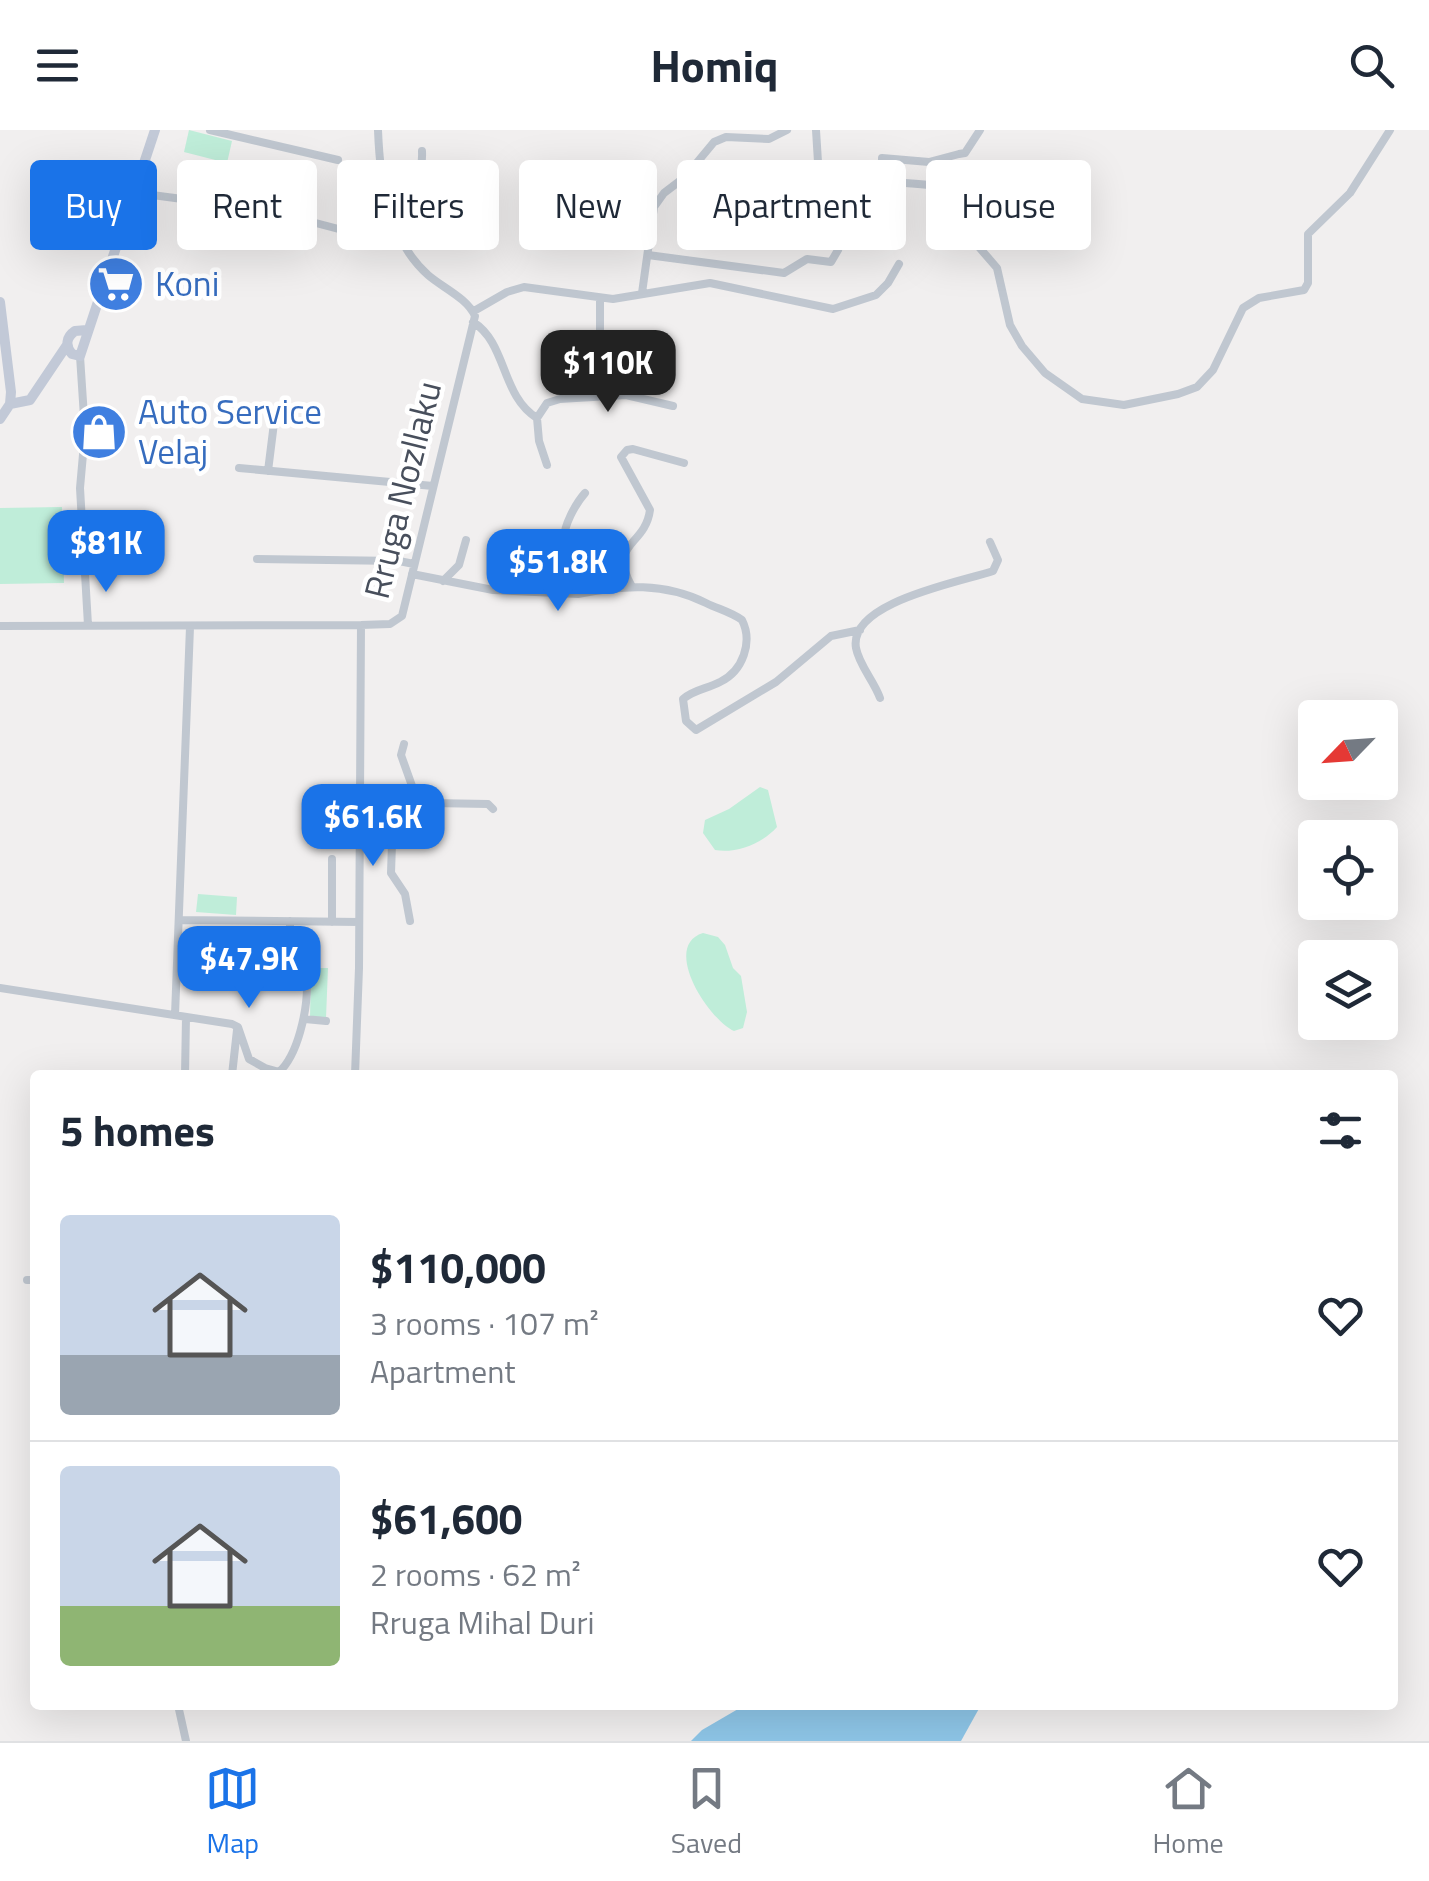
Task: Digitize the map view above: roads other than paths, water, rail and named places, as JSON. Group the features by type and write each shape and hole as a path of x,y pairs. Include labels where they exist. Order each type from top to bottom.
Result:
{"main road":[{"path":"147,160 156,130"},
{"path":"10,404 30,400 52,363 73,352 86,330 116,250"},
{"path":"0,302 10,404 0,420"},
{"path":"73,352 73,332 86,330"}],"street":[{"path":"210,130 338,160"},
{"path":"378,130 379,160"},
{"path":"642,293 653,214 659,199 685,177 714,142 726,137 769,139 787,130"},
{"path":"816,130 818,160"},
{"path":"882,160 930,162 964,153 980,130"},
{"path":"906,183 928,184 944,192 964,231 997,268 1013,332 1033,362 1082,400 1124,405 1197,387 1213,370 1244,308 1259,298 1304,290 1308,282 1308,234 1350,193 1390,130"},
{"path":"420,160 422,151"},
{"path":"157,196 266,210 337,229"},
{"path":"408,250 422,270 474,311 506,292 524,287 600,298 710,283 833,309 876,295 899,264"},
{"path":"648,255 784,274 807,259 831,262 838,250"},
{"path":"600,298 600,352"},
{"name":"Rruga Nozllaku","path":"0,626 361,625 399,620 406,608 474,311"},
{"path":"473,322 488,336 518,402 536,418 547,465"},
{"path":"73,352 85,432 80,488 88,625"},
{"path":"536,418 547,404 560,399 626,395 673,406"},
{"path":"268,471 275,415"},
{"path":"631,585 623,568 623,554 647,525 650,510 621,457 633,449 684,463"},
{"path":"240,468 433,486"},
{"path":"578,594 584,559 565,540 575,504 585,493"},
{"path":"443,581 459,564 466,540"},
{"path":"880,698 858,652 860,630 881,608 993,571 998,560 990,542"},
{"path":"257,559 399,561 443,581 559,596 631,585 690,594 738,616 746,626 747,650 731,675 683,699 684,716 692,729 700,728 776,682 830,636 860,630"},
{"path":"354,1070 361,625"},
{"path":"175,1015 190,627"},
{"path":"404,744 401,754 421,811"},
{"path":"360,814 416,814 432,802 488,804 494,809"},
{"path":"392,814 391,872 405,894 410,921"},
{"path":"332,859 332,922"},
{"path":"179,920 359,922"},
{"path":"282,1070 292,1057 305,1019 307,986 290,975 290,921"},
{"path":"0,988 238,1027"},
{"path":"184,1070 186,1017"},
{"path":"305,1019 326,1020"},
{"path":"238,1027 249,1059 275,1070"},
{"path":"233,1070 238,1027"},
{"path":"179,1710 186,1741"}],"water":[{"path":"736,1710 978,1710 961,1741 691,1741"}],"place":[{"name":"Koni","path":"116,284"},
{"name":"Auto Service Velaj","path":"99,432"}]}
